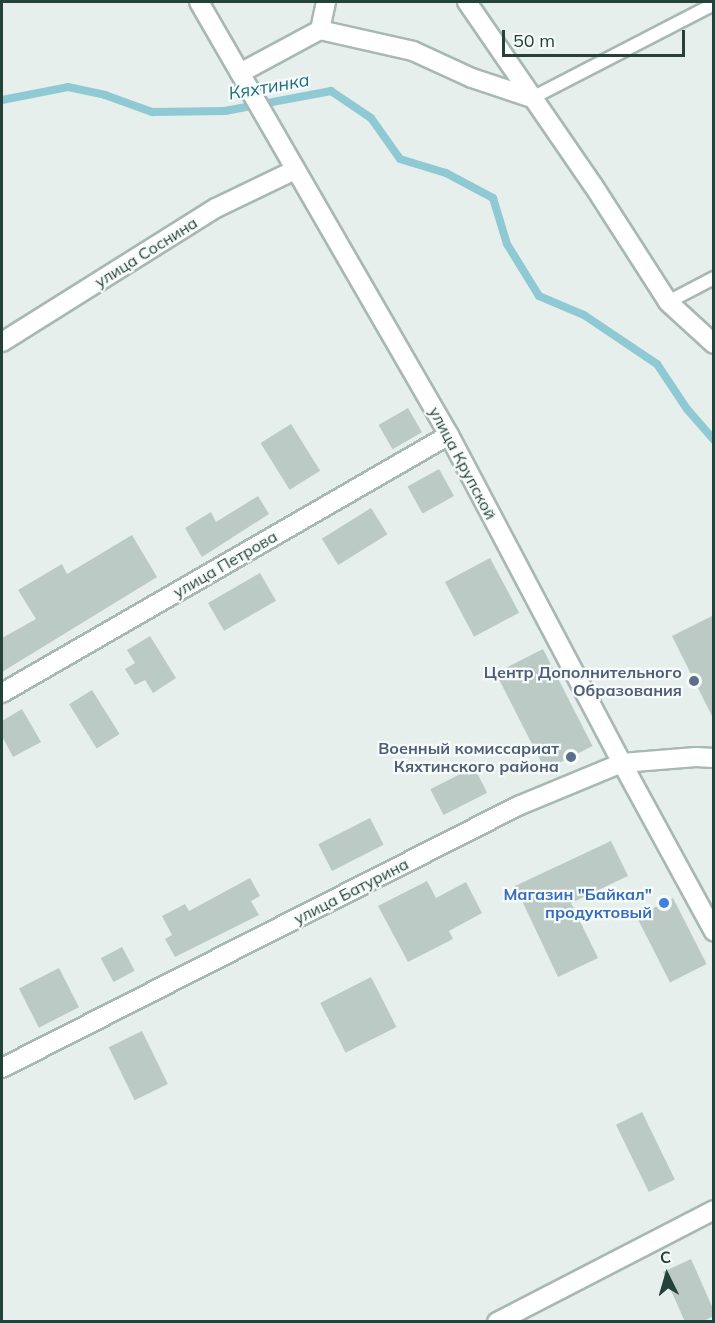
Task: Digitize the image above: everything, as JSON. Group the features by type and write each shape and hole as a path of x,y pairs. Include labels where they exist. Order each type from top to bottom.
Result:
{"street":[{"name":"улица Крупской","path":"199,2 449,435 714,932"},
{"path":"320,30 326,2"},
{"path":"467,2 593,185 668,302 714,344"},
{"path":"240,72 320,30 413,51 472,78 532,98"},
{"name":"улица Соснина","path":"2,342 216,208 295,171"},
{"name":"улица Петрова","path":"2,693 449,435"},
{"name":"улица Батурина","path":"2,1068 518,806 622,763 696,757 714,758"},
{"path":"497,1322 714,1210"}],"lane":[{"path":"532,98 714,4"},
{"path":"668,302 714,278"}],"building":[{"path":"408,408 422,432 393,449 379,425"},
{"path":"291,424 320,471 290,490 260,443"},
{"path":"439,469 454,496 423,514 408,486"},
{"path":"258,496 269,514 202,557 185,528 211,512 216,522"},
{"path":"371,508 387,534 338,565 322,539"},
{"path":"132,535 157,577 2,672 2,638 36,619 18,590 62,564 67,574"},
{"path":"490,558 519,613 474,637 445,582"},
{"path":"260,573 276,601 224,631 208,603"},
{"path":"714,615 714,720 672,636"},
{"path":"150,636 176,678 153,693 145,680 135,685 125,669 135,663 127,650"},
{"path":"543,649 592,746 545,770 496,673"},
{"path":"92,690 120,734 97,748 69,704"},
{"path":"22,709 41,742 13,757 2,736 2,721"},
{"path":"474,767 487,793 444,815 430,789"},
{"path":"370,818 384,845 332,871 318,844"},
{"path":"611,841 628,876 571,903 598,958 558,977 515,886"},
{"path":"250,878 260,896 251,901 259,915 175,957 165,939 172,935 162,916 185,904 189,911"},
{"path":"427,881 436,898 466,882 482,913 449,931 453,939 408,962 378,906"},
{"path":"673,898 707,964 670,983 636,917"},
{"path":"122,947 135,971 113,982 101,958"},
{"path":"59,968 79,1007 39,1028 19,988"},
{"path":"371,977 396,1027 346,1053 320,1003"},
{"path":"142,1031 168,1084 135,1100 109,1047"},
{"path":"642,1112 675,1179 649,1192 616,1125"},
{"path":"691,1259 714,1311 714,1316 701,1322 685,1322 663,1272"}],"waterway":[{"name":"Кяхтинка","path":"2,100 68,87 105,95 152,112 225,111 331,91 371,118 400,159 446,173 493,198 507,244 539,296 584,315 657,364 687,409 714,440"}],"place":[{"name":"Центр Дополнительного Образования","path":"694,681"},
{"name":"Военный комиссариат Кяхтинского района","path":"571,757"},
{"name":"Магазин \"Байкал\" продуктовый","path":"664,903"}]}
